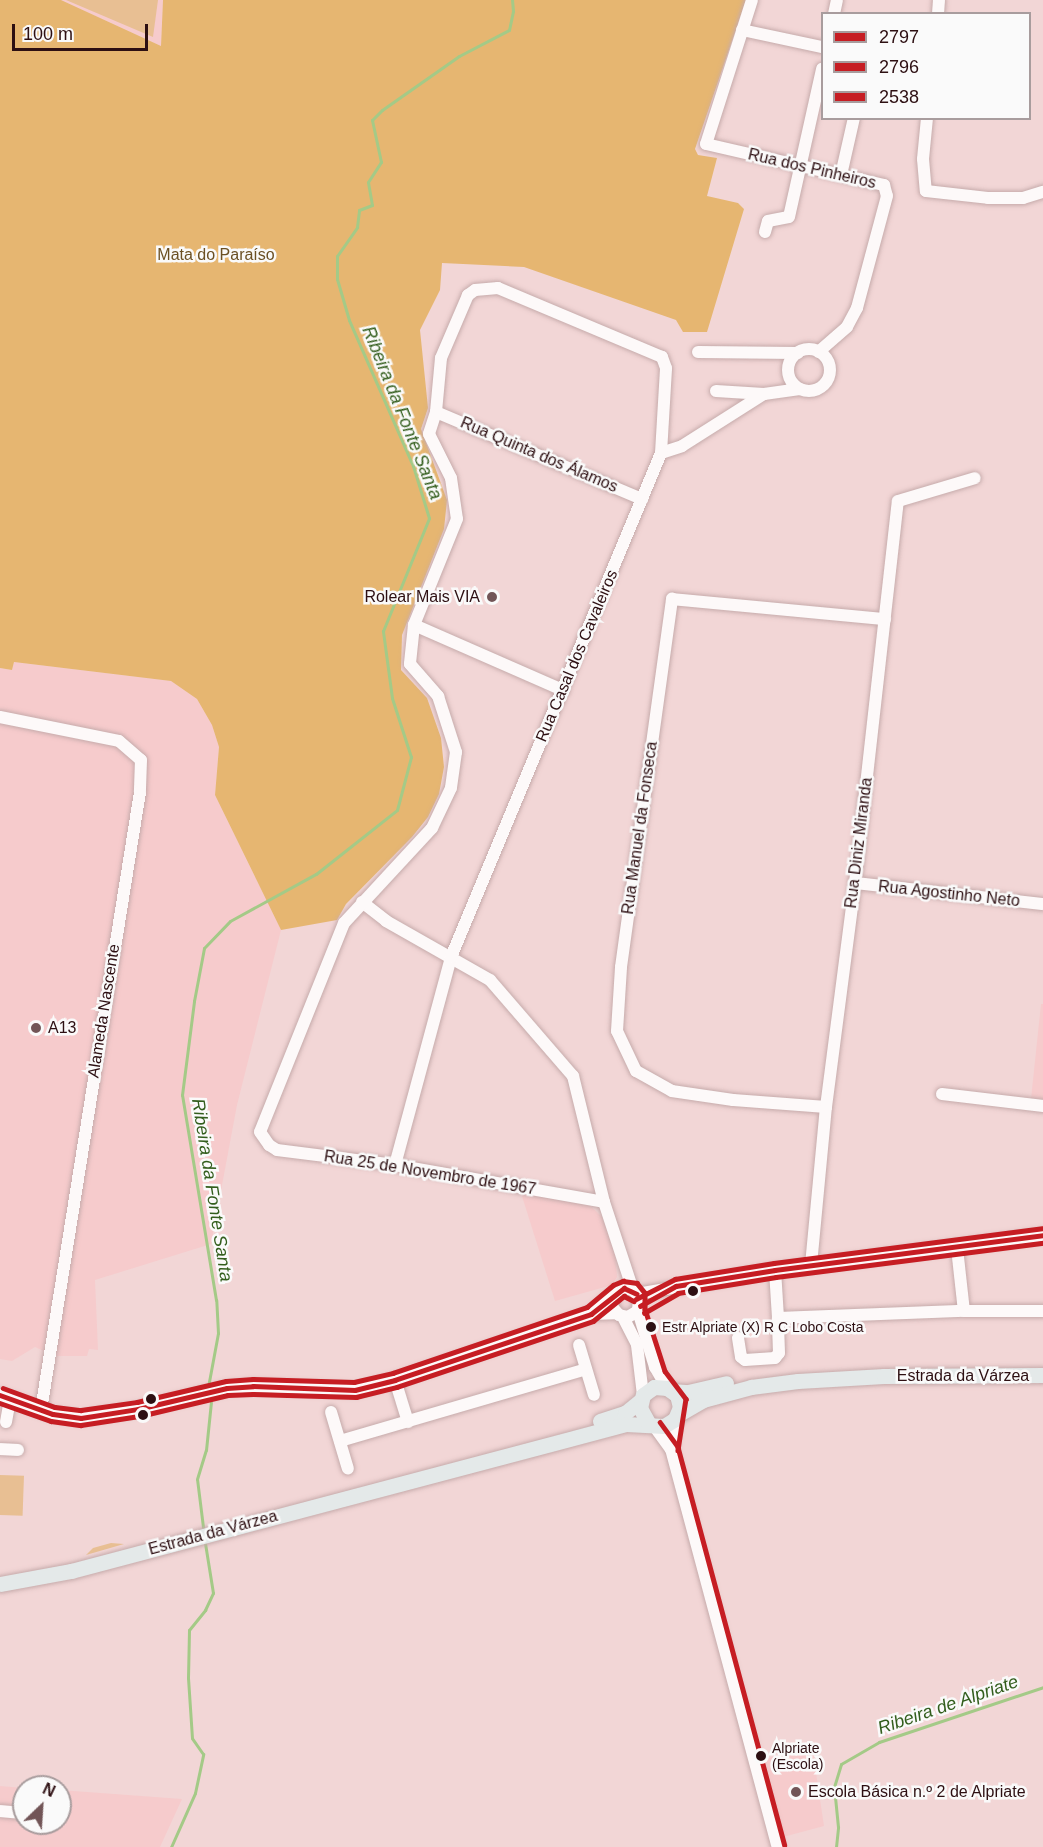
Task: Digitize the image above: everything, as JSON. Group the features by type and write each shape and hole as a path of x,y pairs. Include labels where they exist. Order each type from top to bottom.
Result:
{"main road":[{"name":"Estrada da Várzea","path":"426,1475 625,1413 654,1387 688,1392 744,1379 781,1374 842,1372 884,1376"},
{"name":"Estrada da Várzea","path":"0,1584 71,1571 426,1475 626,1424 664,1426 703,1400 751,1387 798,1381 884,1376 1043,1375"},
{"path":"670,1389 679,1401 677,1417"},
{"path":"642,1398 641,1415 651,1425"}],"street":[{"name":"Rua dos Pinheiros","path":"752,0 706,144 884,185 887,196 857,308 847,327 818,352"},
{"path":"742,30 821,47"},
{"path":"765,232 768,221 789,217 821,74"},
{"path":"841,175 854,120"},
{"path":"927,120 923,159 926,191 988,198 1023,198 1043,192"},
{"name":"Rua Casal dos Cavaleiros","path":"395,1165 451,957 661,453 666,368 662,357 501,289 473,291 462,308 441,358 436,412"},
{"path":"661,453 682,446 764,394 778,390 814,390 820,387 829,376 828,362 818,352 811,350 798,353 698,352"},
{"path":"798,353 792,358 788,369 791,381 800,389"},
{"path":"716,391 764,394"},
{"path":"436,412 429,434 451,478 457,519 414,625 410,664 438,696 456,752 451,788 432,828 362,902 386,921 490,980 573,1076 604,1202 623,1264 635,1292 655,1367 670,1389"},
{"name":"Rua Quinta dos Álamos","path":"436,412 642,499"},
{"name":"Rua Diniz Miranda","path":"811,1265 826,1107 855,883 898,501 975,478"},
{"name":"Rua Manuel da Fonseca","path":"826,1107 733,1100 672,1091 636,1071 617,1031 621,967 672,599 885,619"},
{"path":"414,625 563,690"},
{"name":"Alameda Nascente","path":"0,717 119,741 141,760 140,792 41,1410"},
{"name":"Rua Agostinho Neto","path":"855,883 1043,904"},
{"name":"Rua 25 de Novembro de 1967","path":"362,902 346,921 337,937 261,1127 261,1135 269,1145 277,1149 395,1165 604,1202"},
{"path":"942,1094 1043,1106"},
{"path":"591,1314 624,1288 635,1292 811,1265 1043,1236"},
{"path":"957,1248 964,1311"},
{"path":"623,1264 611,1301 619,1315 629,1324 637,1345 642,1398"},
{"path":"738,1338 741,1357 744,1360 775,1358 779,1353 775,1270"},
{"path":"6,1422 5,1397 41,1410 81,1418 138,1409 227,1388 253,1386 355,1390 395,1380 591,1314 619,1315 639,1309 676,1286"},
{"path":"778,1318 964,1311 1043,1311"},
{"path":"579,1345 594,1395"},
{"path":"340,1441 586,1370"},
{"path":"395,1380 408,1422"},
{"path":"331,1412 348,1469"},
{"path":"671,1449 677,1417"},
{"path":"651,1425 671,1449 778,1847"},
{"path":"0,1449 18,1450"}],"shaded area":[{"path":"61,0 163,0 161,46"},
{"path":"66,0 158,0 153,37"},
{"path":"14,662 171,681 197,699 212,725 219,747 215,795 281,930 237,1105 211,1244 95,1280 98,1350 89,1349 87,1356 55,1356 35,1347 12,1361 0,1359 0,668 12,670"},
{"path":"1041,1004 1043,1004 1043,1100 1031,1099"},
{"path":"521,1193 590,1206 602,1217 615,1254 617,1277 612,1285 555,1301"},
{"path":"0,1475 24,1476 23,1516 0,1515"},
{"path":"111,1543 124,1544 86,1555 93,1548"},
{"name":"Escola Básica n.º 2 de Alpriate","path":"812,1746 824,1826 783,1837 765,1759"},
{"path":"0,1786 12,1787 12,1835 72,1835 72,1791 182,1799 160,1847 0,1847"}],"green space":[{"name":"Mata do Paraíso","path":"0,0 61,0 161,46 163,0 746,0 695,149 698,155 717,158 707,196 738,203 744,209 707,332 683,332 676,320 524,267 442,263 440,290 420,330 428,408 421,429 447,500 444,529 402,635 401,670 427,698 441,738 444,767 439,794 428,817 412,837 346,904 337,920 281,930 215,795 219,747 212,725 197,699 171,681 14,662 12,670 0,668"}],"waterway":[{"name":"Ribeira da Fonte Santa","path":"208,1387 218,1333 216,1300 182,1095 194,1001 204,948 230,921 316,874 397,810 411,757 392,698 383,631 429,518 413,466 349,320 337,279 337,256 357,227 359,210 372,205 368,182 381,162 372,120 382,110 459,56 509,30 513,11 512,0"},
{"name":"Ribeira da Fonte Santa","path":"203,1527 197,1479 206,1450 211,1402"},
{"name":"Ribeira da Fonte Santa","path":"171,1847 195,1793 203,1754 192,1738 188,1678 189,1630 205,1610 213,1593 205,1543"},
{"name":"Ribeira de Alpriate","path":"836,1847 838,1827 834,1787 841,1764 879,1742 1043,1687"}],"transit line":[{"name":"2538","path":"636,1299 675,1279 774,1263 1042,1228"},
{"name":"2797","path":"640,1306 676,1286 775,1270 1043,1235"},
{"name":"2796","path":"644,1313 678,1293 776,1277 1043,1243"},
{"name":"2538","path":"3,1388 55,1407 81,1410 137,1402 226,1381 253,1379 354,1382 393,1373 587,1307 613,1285 623,1281 637,1283 645,1293 645,1312"},
{"name":"2797","path":"0,1395 53,1414 81,1418 138,1409 227,1388 253,1386 355,1390 395,1380 591,1314 624,1288 637,1294"},
{"name":"2796","path":"0,1403 51,1421 81,1425 140,1416 228,1395 356,1397 397,1387 593,1321 624,1296 634,1301"},
{"name":"2538","path":"645,1309 665,1371 686,1399 678,1450"},
{"name":"2538","path":"660,1422 678,1447 785,1845"}],"place":[{"name":"Rolear Mais VIA","path":"492,597"},
{"name":"A13","path":"36,1028"},
{"name":"Estr Alpriate (X) R C Lobo Costa","path":"651,1327"},
{"name":"Alpriate (Escola)","path":"761,1756"},
{"name":"Escola Básica n.º 2 de Alpriate","path":"796,1792"}]}
